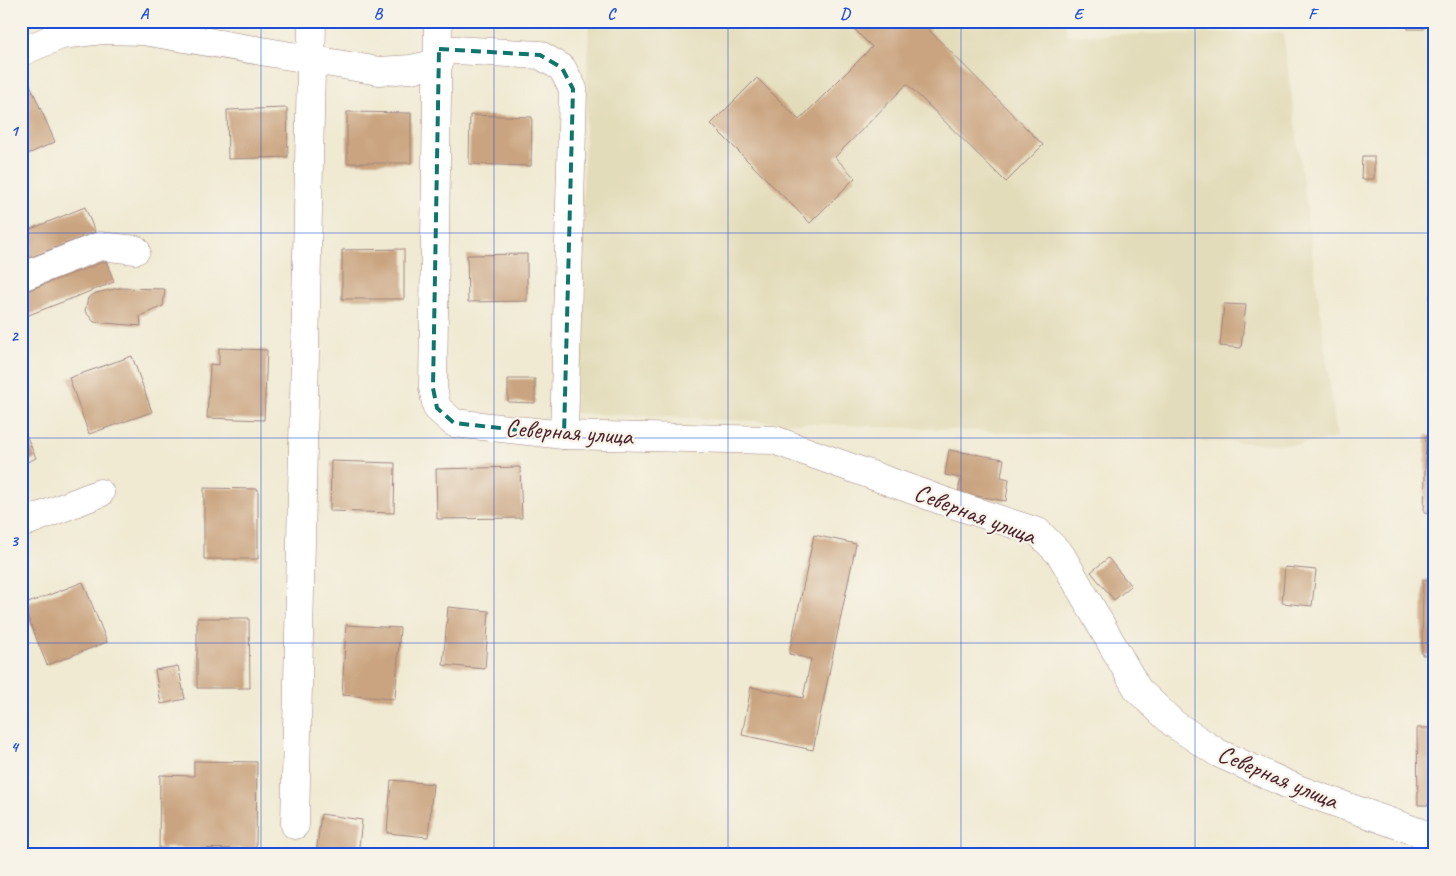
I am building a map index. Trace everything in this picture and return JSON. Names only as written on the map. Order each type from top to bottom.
[{"type":"street","points":[[296,825],[312,21]]},
{"type":"street","points":[[438,21],[439,56]]},
{"type":"street","points":[[21,52],[58,28],[143,31],[379,71],[411,69],[439,56],[540,55],[562,68],[573,89],[564,435]]},
{"type":"street","name":"Северная улица","points":[[439,56],[433,388],[437,408],[454,423],[564,435],[774,440],[949,503],[1038,532],[1061,555],[1138,690],[1174,724],[1218,753],[1300,790],[1435,838]]},
{"type":"street","points":[[21,277],[100,246],[136,250]]},
{"type":"street","points":[[21,524],[100,493]]},
{"type":"highlighted area","points":[[439,49],[540,55],[562,68],[573,89],[564,435],[454,423],[437,408],[433,388]]},
{"type":"shaded area","points":[[589,21],[1065,21],[1067,35],[1283,32],[1337,438],[1295,445],[575,413]]},
{"type":"building","points":[[846,21],[920,21],[1043,145],[1006,182],[907,84],[835,157],[855,178],[810,223],[711,124],[757,78],[799,120],[872,47]]},
{"type":"building","points":[[1408,21],[1424,21],[1424,29],[1408,29]]},
{"type":"building","points":[[28,80],[55,142],[21,157],[21,82]]},
{"type":"building","points":[[287,108],[288,157],[228,159],[227,110]]},
{"type":"building","points":[[347,112],[411,113],[411,163],[347,163]]},
{"type":"building","points":[[470,115],[532,117],[531,166],[469,164]]},
{"type":"building","points":[[1362,156],[1374,156],[1374,179],[1361,179]]},
{"type":"building","points":[[85,207],[95,232],[21,261],[21,233]]},
{"type":"building","points":[[404,249],[404,299],[342,299],[342,250]]},
{"type":"building","points":[[527,254],[527,301],[468,302],[467,255]]},
{"type":"building","points":[[106,261],[114,282],[21,318],[21,293]]},
{"type":"building","points":[[119,288],[165,289],[163,306],[140,316],[141,326],[94,322],[85,311],[88,298],[96,293]]},
{"type":"building","points":[[1430,294],[1435,295],[1435,373],[1429,373]]},
{"type":"building","points":[[1224,304],[1246,305],[1241,348],[1220,346]]},
{"type":"building","points":[[219,348],[267,350],[264,420],[207,418],[210,364],[219,365]]},
{"type":"building","points":[[132,356],[152,412],[89,434],[69,378]]},
{"type":"building","points":[[508,379],[535,379],[535,403],[508,402]]},
{"type":"building","points":[[21,423],[36,458],[21,465]]},
{"type":"building","points":[[1426,435],[1435,436],[1435,514],[1424,513]]},
{"type":"building","points":[[949,450],[1004,459],[1001,477],[1009,479],[1006,501],[958,493],[961,478],[945,475]]},
{"type":"building","points":[[331,461],[395,463],[394,513],[330,511]]},
{"type":"building","points":[[520,467],[522,518],[437,519],[436,469]]},
{"type":"building","points":[[204,488],[258,489],[258,559],[204,559]]},
{"type":"building","points":[[814,535],[856,544],[813,750],[742,735],[751,687],[803,698],[811,659],[789,654]]},
{"type":"building","points":[[1108,558],[1131,586],[1114,600],[1091,572]]},
{"type":"building","points":[[1285,567],[1316,570],[1312,606],[1282,603]]},
{"type":"building","points":[[1423,580],[1435,580],[1435,655],[1422,655]]},
{"type":"building","points":[[83,582],[107,642],[47,665],[23,605]]},
{"type":"building","points":[[448,607],[489,611],[485,669],[443,665]]},
{"type":"building","points":[[197,618],[249,618],[250,688],[197,688]]},
{"type":"building","points":[[346,625],[400,628],[395,699],[342,695]]},
{"type":"building","points":[[178,666],[185,699],[161,704],[155,670]]},
{"type":"building","points":[[1417,728],[1435,728],[1435,805],[1418,805]]},
{"type":"building","points":[[194,761],[257,762],[256,849],[159,848],[160,775],[194,776]]},
{"type":"building","points":[[391,780],[433,784],[428,837],[387,833]]},
{"type":"building","points":[[321,814],[362,820],[358,855],[316,855]]}]
